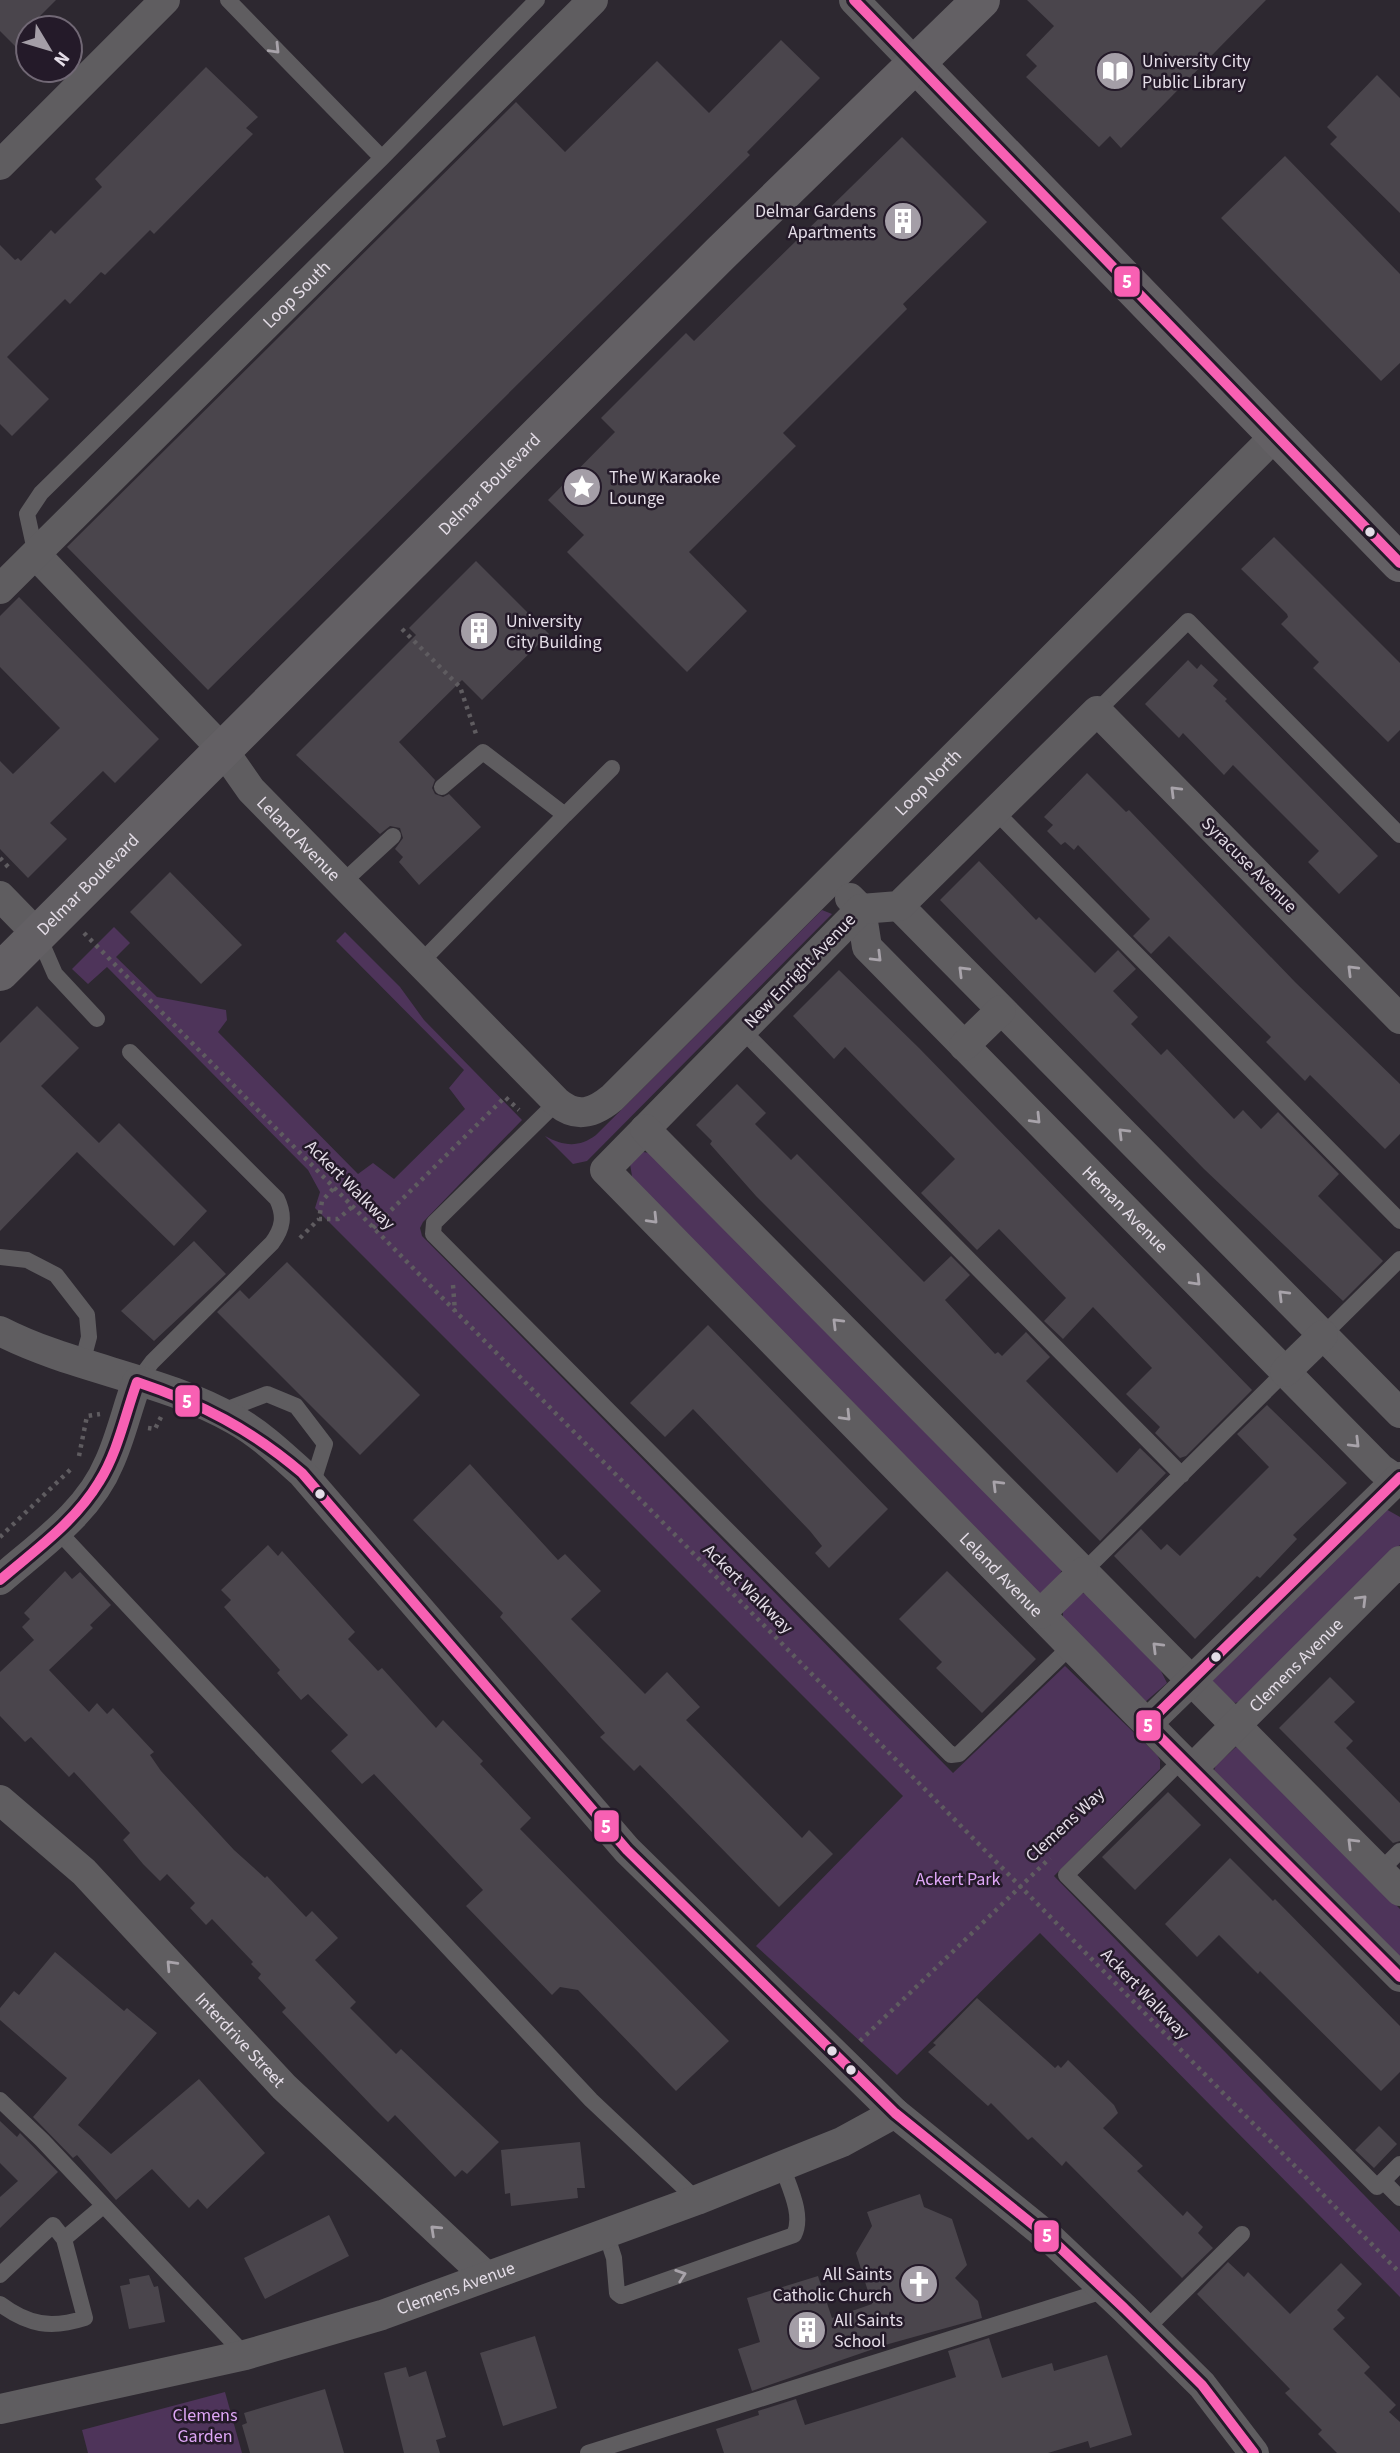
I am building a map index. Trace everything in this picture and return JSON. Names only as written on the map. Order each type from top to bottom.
[{"type":"main road","name":"Delmar Boulevard","points":[[0,972],[981,0]]},
{"type":"main road","points":[[915,63],[1400,563]]},
{"type":"street","points":[[0,165],[165,0]]},
{"type":"street","name":"Loop South","points":[[0,589],[593,0]]},
{"type":"street","points":[[854,0],[915,63]]},
{"type":"street","name":"Loop North","points":[[564,1107],[585,1114],[599,1109],[612,1098],[1275,436]]},
{"type":"street","name":"Leland Avenue","points":[[36,555],[223,750],[251,790],[564,1107]]},
{"type":"street","points":[[1097,711],[899,906],[1400,1413]]},
{"type":"street","name":"Syracuse Avenue","points":[[1097,711],[1400,1019]]},
{"type":"street","points":[[833,880],[861,909]]},
{"type":"street","points":[[0,895],[38,935]]},
{"type":"street","name":"New Enright Avenue","points":[[606,1170],[861,909],[899,906]]},
{"type":"street","name":"Heman Avenue","points":[[861,909],[867,947],[1285,1373],[1381,1469],[1399,1479]]},
{"type":"street","points":[[964,1046],[1001,1010]]},
{"type":"street","points":[[645,1129],[1235,1726],[1393,1871]]},
{"type":"street","name":"Leland Avenue","points":[[606,1170],[1147,1724],[1400,1977]]},
{"type":"street","points":[[0,1331],[218,1413],[266,1441],[312,1485],[628,1850],[895,2113],[988,2186],[1106,2290],[1202,2385],[1254,2453]]},
{"type":"street","points":[[1285,1373],[1323,1335]]},
{"type":"street","points":[[0,1580],[57,1530],[93,1493],[102,1479],[137,1382]]},
{"type":"street","points":[[1147,1724],[1399,1479]]},
{"type":"street","name":"Clemens Avenue","points":[[1187,1764],[1235,1726],[1400,1561]]},
{"type":"street","points":[[1040,1614],[1083,1572]]},
{"type":"street","name":"Interdrive Street","points":[[0,1800],[84,1872],[284,2087],[486,2276]]},
{"type":"street","name":"Clemens Avenue","points":[[3,2405],[245,2355],[382,2315],[697,2200],[842,2143],[895,2113]]},
{"type":"lane","points":[[228,0],[382,158]]},
{"type":"lane","points":[[36,555],[27,514],[41,493],[382,158],[537,0]]},
{"type":"lane","points":[[1097,711],[1188,621],[1400,835]]},
{"type":"lane","points":[[442,787],[482,752],[565,816]]},
{"type":"lane","points":[[420,963],[612,768]]},
{"type":"lane","points":[[995,811],[1400,1221]]},
{"type":"lane","points":[[342,883],[393,836]]},
{"type":"lane","points":[[38,935],[55,974],[97,1019]]},
{"type":"lane","points":[[742,1030],[1182,1475]]},
{"type":"lane","points":[[130,1052],[277,1199],[283,1221],[272,1243],[152,1362],[137,1382]]},
{"type":"lane","points":[[564,1107],[434,1223],[433,1234],[951,1755],[959,1754],[1071,1646]]},
{"type":"lane","points":[[0,1257],[27,1260],[57,1275],[87,1315],[89,1337],[82,1363]]},
{"type":"lane","points":[[1323,1335],[1400,1259]]},
{"type":"lane","points":[[1083,1572],[1285,1373]]},
{"type":"lane","points":[[218,1413],[267,1394],[296,1406],[325,1444],[312,1485]]},
{"type":"lane","points":[[57,1530],[591,2100],[697,2200]]},
{"type":"lane","points":[[1187,1764],[1066,1875],[1377,2187],[1400,2164]]},
{"type":"lane","points":[[0,2100],[245,2355]]},
{"type":"lane","points":[[606,2233],[614,2258],[617,2293],[621,2296],[794,2235],[799,2225],[782,2166]]},
{"type":"lane","points":[[1383,2181],[1400,2197]]},
{"type":"lane","points":[[64,2239],[103,2206]]},
{"type":"lane","points":[[0,2275],[53,2225],[64,2239],[85,2318],[62,2325],[20,2319],[0,2304]]},
{"type":"lane","points":[[1146,2329],[1242,2234]]},
{"type":"lane","points":[[587,2453],[1106,2290]]},
{"type":"path","points":[[402,629],[460,687],[482,752]]},
{"type":"path","name":"Ackert Walkway","points":[[75,925],[1400,2273]]},
{"type":"path","points":[[373,1228],[505,1097],[524,1116]]},
{"type":"path","points":[[333,1189],[322,1201],[319,1219],[338,1219],[352,1207]]},
{"type":"path","points":[[0,1537],[72,1468],[79,1456],[87,1416],[96,1413],[105,1416]]},
{"type":"path","name":"Clemens Way","points":[[859,2042],[1060,1849]]},
{"type":"green space","points":[[822,910],[832,914],[587,1161],[573,1164],[545,1136],[558,1142],[577,1144],[596,1135]]},
{"type":"green space","name":"Ackert Park","points":[[114,927],[130,943],[116,957],[157,997],[226,1010],[227,1020],[218,1032],[358,1174],[373,1163],[394,1179],[465,1109],[449,1088],[464,1070],[336,941],[345,932],[400,987],[424,1020],[522,1120],[423,1222],[420,1228],[422,1236],[953,1773],[1065,1666],[1157,1755],[1160,1769],[1054,1876],[1400,2232],[1400,2297],[1040,1933],[897,2075],[756,1946],[903,1796],[315,1208],[320,1192],[308,1170],[107,967],[88,984],[72,969]]},
{"type":"green space","points":[[643,1152],[650,1153],[1062,1570],[1053,1587],[1037,1595],[634,1188],[630,1164]]},
{"type":"green space","points":[[1384,1508],[1400,1517],[1400,1545],[1243,1701],[1235,1703],[1212,1684],[1215,1672]]},
{"type":"green space","points":[[1083,1593],[1092,1598],[1161,1671],[1167,1683],[1144,1703],[1063,1618],[1063,1609],[1077,1595]]},
{"type":"green space","points":[[1236,1747],[1243,1750],[1400,1909],[1400,1967],[1213,1773],[1216,1765]]},
{"type":"green space","name":"Clemens Garden","points":[[225,2392],[242,2453],[88,2453],[82,2430]]},
{"type":"building","points":[[0,0],[56,0],[42,14],[14,14],[14,45],[0,31]]},
{"type":"building","name":"University City Public Library","points":[[1027,0],[1266,0],[1121,148],[1110,136],[1099,147],[1026,77],[1037,66],[1026,55],[1054,26]]},
{"type":"building","points":[[781,40],[820,78],[747,152],[750,155],[208,690],[67,547],[516,102],[565,152],[657,61],[709,113]]},
{"type":"building","points":[[206,67],[258,117],[246,128],[253,134],[154,234],[150,230],[105,275],[101,272],[70,304],[65,299],[7,357],[49,399],[12,436],[0,424],[0,245],[15,260],[18,258],[21,261],[51,230],[55,234],[102,187],[95,179]]},
{"type":"building","points":[[1377,75],[1400,98],[1400,213],[1330,144],[1337,137],[1327,127]]},
{"type":"building","points":[[902,137],[987,222],[903,304],[907,309],[783,433],[796,446],[689,552],[747,611],[687,672],[567,552],[584,535],[548,500],[615,432],[601,418],[686,333],[694,341]]},
{"type":"building","points":[[1285,156],[1400,274],[1400,363],[1381,381],[1221,218]]},
{"type":"building","points":[[1274,537],[1400,663],[1400,730],[1388,742],[1313,668],[1319,662],[1281,624],[1288,617],[1287,614],[1241,569]]},
{"type":"building","points":[[476,561],[549,634],[482,700],[462,680],[399,742],[435,780],[432,788],[435,794],[443,797],[449,794],[481,827],[419,885],[399,862],[403,857],[395,849],[403,838],[400,828],[390,826],[380,834],[296,755],[416,635],[409,628]]},
{"type":"building","points":[[19,597],[159,739],[115,783],[103,771],[50,823],[67,839],[28,878],[0,849],[0,761],[13,774],[60,728],[0,667],[0,616]]},
{"type":"building","points":[[1188,660],[1197,669],[1201,664],[1218,680],[1213,686],[1227,699],[1225,701],[1378,856],[1339,894],[1308,862],[1319,851],[1233,765],[1224,775],[1183,733],[1179,738],[1145,704]]},
{"type":"building","points":[[1087,773],[1126,812],[1129,810],[1295,982],[1400,1084],[1400,1134],[1385,1149],[1310,1075],[1305,1081],[1266,1042],[1271,1037],[1169,936],[1151,954],[1133,936],[1150,919],[1078,845],[1074,850],[1065,842],[1061,845],[1047,831],[1053,825],[1044,817]]},
{"type":"building","points":[[979,861],[1036,920],[1039,917],[1095,973],[1118,950],[1136,969],[1113,991],[1138,1017],[1131,1024],[1161,1055],[1167,1049],[1234,1119],[1243,1110],[1261,1129],[1278,1112],[1339,1174],[1318,1196],[1383,1261],[1343,1301],[1204,1169],[940,900]]},
{"type":"building","points":[[170,872],[242,945],[201,984],[130,912]]},
{"type":"building","points":[[839,970],[919,1048],[1252,1390],[1186,1456],[1180,1458],[1155,1433],[1160,1427],[1126,1394],[1152,1368],[1093,1307],[1063,1339],[1044,1321],[1066,1298],[999,1229],[977,1250],[921,1193],[955,1159],[845,1047],[834,1059],[793,1016]]},
{"type":"building","points":[[37,1006],[79,1048],[41,1086],[99,1143],[119,1123],[207,1211],[174,1246],[77,1152],[0,1231],[0,1043]]},
{"type":"building","points":[[737,1084],[766,1113],[755,1124],[791,1160],[797,1154],[924,1282],[951,1256],[970,1275],[945,1300],[995,1354],[998,1352],[1002,1356],[1026,1332],[1050,1357],[1026,1381],[1117,1473],[1140,1448],[1166,1473],[1100,1541],[756,1196],[710,1144],[712,1141],[696,1125]]},
{"type":"building","points":[[194,1241],[226,1274],[154,1341],[121,1311]]},
{"type":"building","points":[[287,1262],[420,1395],[360,1455],[217,1312],[240,1290],[249,1299]]},
{"type":"building","points":[[708,1325],[888,1509],[829,1568],[815,1553],[822,1546],[810,1531],[693,1409],[665,1437],[630,1403]]},
{"type":"building","points":[[1267,1405],[1347,1483],[1293,1535],[1297,1539],[1260,1578],[1257,1576],[1195,1639],[1114,1556],[1141,1529],[1161,1550],[1167,1544],[1180,1556],[1269,1467],[1237,1434]]},
{"type":"building","points":[[470,1464],[558,1560],[565,1554],[601,1591],[571,1619],[645,1694],[667,1672],[700,1707],[686,1720],[802,1838],[809,1830],[833,1854],[779,1907],[640,1765],[634,1771],[600,1737],[605,1733],[500,1617],[503,1613],[413,1520]]},
{"type":"building","points":[[268,1545],[278,1556],[282,1551],[355,1632],[348,1639],[378,1671],[382,1668],[436,1728],[443,1720],[483,1761],[480,1764],[531,1818],[520,1829],[729,2041],[676,2091],[578,1990],[560,1987],[552,1995],[466,1906],[483,1890],[374,1774],[362,1784],[331,1751],[348,1735],[308,1694],[301,1700],[277,1673],[280,1670],[224,1607],[231,1600],[221,1590]]},
{"type":"building","points":[[65,1571],[72,1579],[80,1572],[111,1605],[90,1625],[93,1628],[49,1670],[89,1712],[97,1703],[107,1714],[113,1708],[154,1752],[150,1755],[161,1771],[234,1850],[265,1878],[267,1876],[306,1917],[312,1911],[338,1938],[315,1960],[356,2002],[350,2008],[396,2054],[401,2049],[499,2142],[467,2174],[462,2170],[455,2177],[395,2115],[388,2122],[282,2012],[286,2008],[258,1978],[261,1974],[251,1964],[253,1962],[212,1919],[206,1925],[190,1908],[195,1903],[167,1874],[160,1881],[143,1864],[123,1840],[130,1833],[74,1772],[69,1777],[31,1737],[25,1742],[0,1716],[0,1672],[34,1640],[22,1627],[30,1619],[24,1613]]},
{"type":"building","points":[[947,1571],[1036,1659],[982,1713],[936,1668],[942,1662],[899,1619]]},
{"type":"building","points":[[1330,1677],[1355,1702],[1334,1722],[1353,1741],[1346,1748],[1400,1803],[1400,1841],[1393,1843],[1279,1728]]},
{"type":"building","points":[[1168,1792],[1201,1825],[1135,1890],[1102,1857]]},
{"type":"building","points":[[1230,1858],[1273,1901],[1275,1899],[1400,2026],[1400,2072],[1381,2091],[1260,1971],[1258,1974],[1219,1935],[1197,1957],[1165,1924]]},
{"type":"building","points":[[55,1952],[124,2011],[127,2008],[157,2033],[78,2125],[111,2154],[199,2079],[265,2153],[207,2209],[198,2199],[189,2208],[152,2169],[116,2200],[77,2155],[73,2158],[33,2117],[67,2078],[0,2020],[0,2008],[14,1991],[19,1995]]},
{"type":"building","points":[[977,1998],[1055,2068],[1058,2065],[1061,2068],[1068,2060],[1114,2105],[1118,2113],[1103,2128],[1143,2166],[1137,2171],[1183,2216],[1187,2211],[1203,2227],[1198,2233],[1213,2248],[1182,2278],[1066,2161],[1062,2166],[1032,2137],[1028,2140],[991,2103],[988,2106],[928,2052],[936,2045],[933,2043]]},
{"type":"building","points":[[0,2121],[17,2137],[20,2133],[58,2172],[0,2228],[0,2197],[18,2181],[0,2163]]},
{"type":"building","points":[[1379,2126],[1397,2144],[1374,2168],[1355,2150]]},
{"type":"building","points":[[580,2142],[585,2188],[577,2188],[578,2198],[511,2206],[510,2193],[505,2194],[501,2150]]},
{"type":"building","points":[[920,2194],[924,2207],[952,2219],[967,2265],[955,2278],[978,2301],[982,2318],[885,2345],[752,2391],[738,2349],[760,2342],[747,2298],[818,2276],[832,2318],[872,2304],[856,2253],[872,2226],[867,2212]]},
{"type":"building","points":[[329,2215],[349,2256],[265,2299],[244,2258]]},
{"type":"building","points":[[1228,2262],[1244,2277],[1248,2272],[1290,2314],[1341,2263],[1362,2284],[1337,2310],[1345,2318],[1333,2329],[1370,2367],[1364,2373],[1396,2405],[1389,2412],[1400,2422],[1400,2453],[1337,2453],[1318,2434],[1322,2430],[1285,2393],[1290,2389],[1197,2294]]},
{"type":"building","points":[[149,2275],[154,2287],[158,2286],[165,2322],[129,2329],[120,2286],[130,2284],[129,2279]]},
{"type":"building","points":[[535,2336],[557,2408],[503,2426],[480,2353]]},
{"type":"building","points":[[989,2338],[1002,2378],[1052,2363],[1054,2371],[1107,2355],[1132,2435],[1090,2448],[1088,2441],[1048,2453],[724,2453],[716,2429],[759,2415],[758,2411],[796,2399],[805,2425],[956,2377],[948,2351]]},
{"type":"building","points":[[406,2367],[409,2377],[426,2371],[446,2437],[436,2440],[440,2453],[404,2453],[384,2373]]},
{"type":"building","points":[[325,2389],[344,2453],[250,2453],[242,2425],[247,2423],[244,2413]]},
{"type":"transit line","name":"5","points":[[854,0],[1400,563]]},
{"type":"transit line","name":"5","points":[[0,1580],[54,1535],[78,1510],[99,1482],[121,1433],[137,1382],[204,1409],[264,1444],[302,1473],[627,1850],[895,2113],[1052,2240],[1124,2308],[1202,2385],[1254,2453]]},
{"type":"transit line","name":"5","points":[[1400,1477],[1147,1724],[1400,1977]]},
{"type":"place","name":"University City Public Library","points":[[1115,71]]},
{"type":"place","name":"Delmar Gardens Apartments","points":[[903,221]]},
{"type":"place","name":"The W Karaoke Lounge","points":[[582,487]]},
{"type":"place","name":"University City Building","points":[[479,631]]},
{"type":"place","name":"All Saints Catholic Church","points":[[919,2284]]},
{"type":"place","name":"All Saints School","points":[[807,2330]]}]
